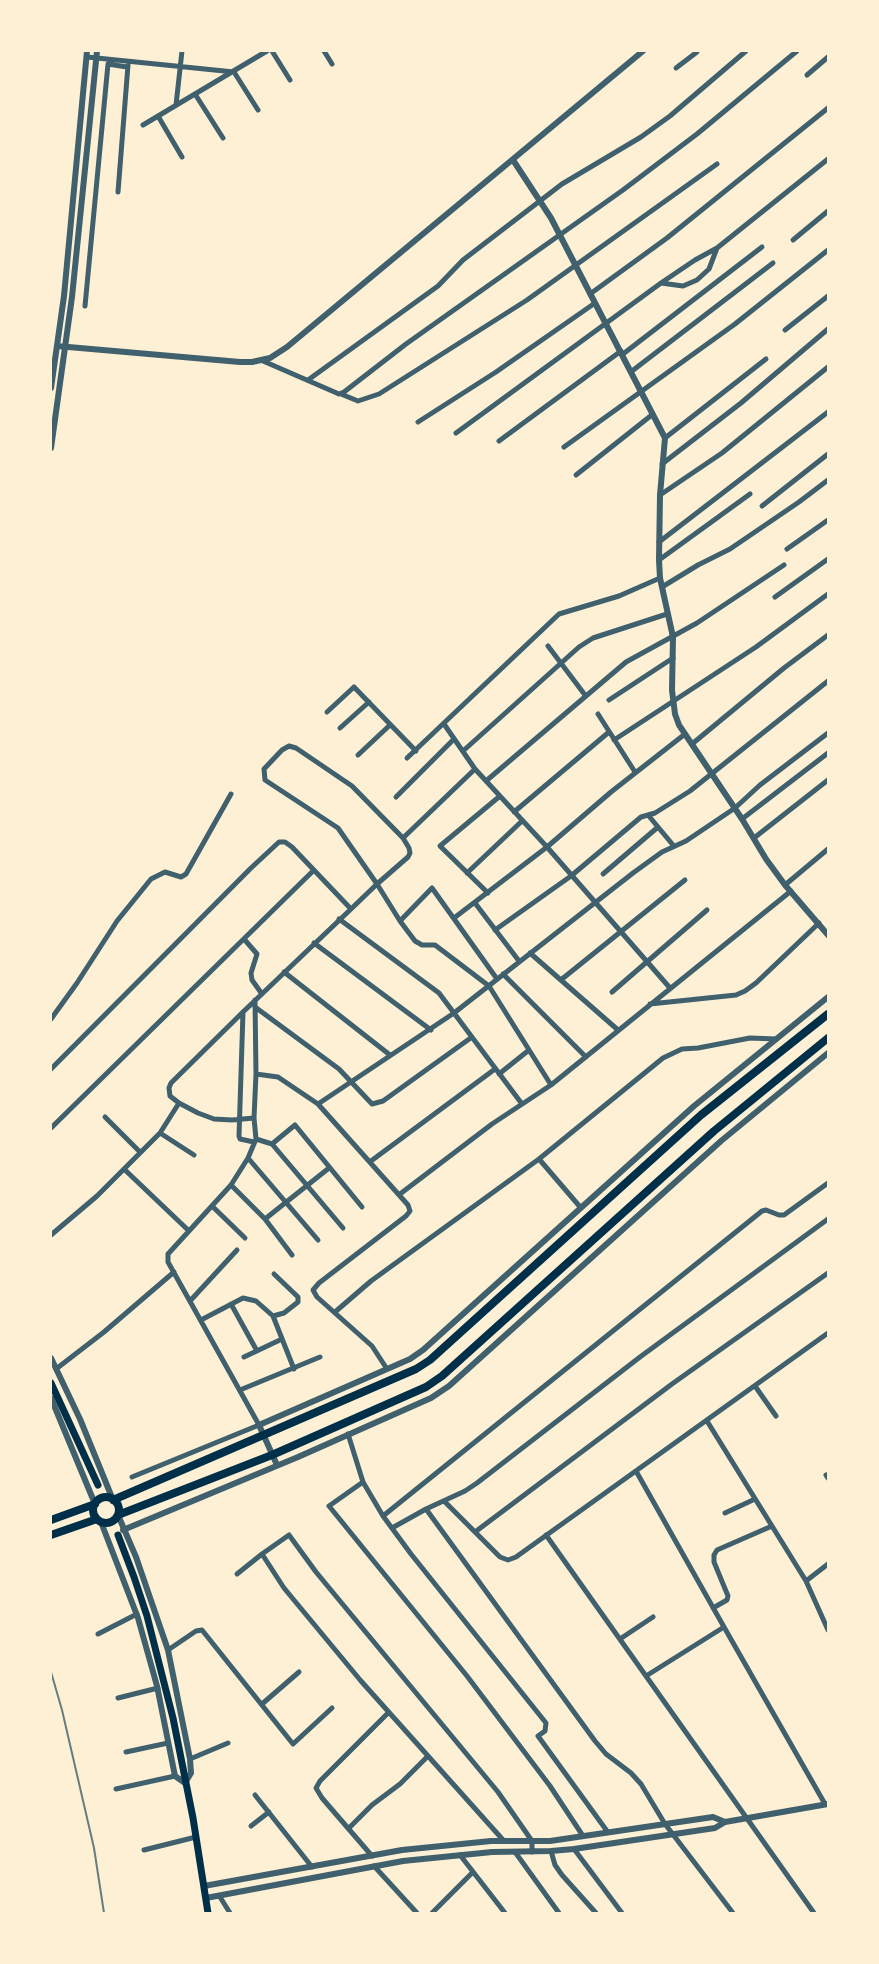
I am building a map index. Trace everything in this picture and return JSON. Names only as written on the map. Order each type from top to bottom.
[{"type":"main road","points":[[51,1520],[95,1504],[101,1498],[113,1500],[264,1437],[416,1369],[430,1360],[701,1115],[828,1014]]},
{"type":"main road","points":[[51,1535],[99,1521],[109,1522],[118,1515],[272,1455],[426,1387],[442,1376],[714,1131],[828,1038]]},
{"type":"main road","points":[[51,1383],[98,1485]]},
{"type":"main road","points":[[113,1500],[118,1507],[118,1515]]},
{"type":"main road","points":[[95,1504],[93,1512],[99,1521]]},
{"type":"main road","points":[[121,1532],[156,1648],[173,1718],[208,1913]]},
{"type":"street","points":[[51,448],[72,297],[97,51]]},
{"type":"street","points":[[176,105],[182,51]]},
{"type":"street","points":[[143,125],[267,51]]},
{"type":"street","points":[[272,51],[290,80]]},
{"type":"street","points":[[324,51],[332,64]]},
{"type":"street","points":[[263,361],[287,347],[643,51]]},
{"type":"street","points":[[676,68],[697,52],[695,51]]},
{"type":"street","points":[[308,380],[438,286],[463,260],[540,201],[587,168],[641,137],[670,116],[746,51]]},
{"type":"street","points":[[341,394],[484,287],[560,235],[697,134],[797,51]]},
{"type":"street","points":[[51,388],[72,219],[87,54],[96,59],[125,64]]},
{"type":"street","points":[[807,75],[828,57]]},
{"type":"street","points":[[85,306],[108,64],[234,72]]},
{"type":"street","points":[[118,192],[125,64]]},
{"type":"street","points":[[234,72],[258,110]]},
{"type":"street","points":[[195,94],[223,138]]},
{"type":"street","points":[[590,294],[667,238],[828,108]]},
{"type":"street","points":[[158,116],[182,157]]},
{"type":"street","points":[[456,433],[661,283],[717,248],[828,159]]},
{"type":"street","points":[[513,160],[560,235],[665,438],[660,495],[659,560],[660,578],[673,637],[672,702],[675,714],[685,734],[785,885],[828,935]]},
{"type":"street","points":[[57,346],[240,362],[263,361],[358,401],[379,394],[460,344],[576,266],[717,164]]},
{"type":"street","points":[[793,240],[828,211]]},
{"type":"street","points":[[499,441],[762,247]]},
{"type":"street","points":[[661,283],[683,286],[697,280],[709,270],[717,248]]},
{"type":"street","points":[[564,447],[735,324],[828,250]]},
{"type":"street","points":[[632,372],[773,263]]},
{"type":"street","points":[[785,330],[828,296]]},
{"type":"street","points":[[418,422],[496,372],[595,303]]},
{"type":"street","points":[[662,464],[741,403],[828,329]]},
{"type":"street","points":[[665,438],[766,359]]},
{"type":"street","points":[[660,495],[722,453],[828,368]]},
{"type":"street","points":[[659,542],[828,412]]},
{"type":"street","points":[[576,475],[653,414]]},
{"type":"street","points":[[762,506],[828,454]]},
{"type":"street","points":[[662,587],[730,549],[828,480]]},
{"type":"street","points":[[659,560],[750,494]]},
{"type":"street","points":[[787,549],[828,520]]},
{"type":"street","points":[[775,597],[828,559]]},
{"type":"street","points":[[486,781],[626,662],[706,617],[784,565]]},
{"type":"street","points":[[407,758],[559,614],[619,596],[660,578]]},
{"type":"street","points":[[614,740],[756,647],[828,594]]},
{"type":"street","points":[[463,751],[560,663],[593,638],[667,614]]},
{"type":"street","points":[[692,744],[828,635]]},
{"type":"street","points":[[548,646],[585,696]]},
{"type":"street","points":[[609,700],[673,658]]},
{"type":"street","points":[[495,930],[571,876],[641,817],[672,803],[828,681]]},
{"type":"street","points":[[327,712],[354,687],[416,751]]},
{"type":"street","points":[[340,728],[369,702]]},
{"type":"street","points":[[598,714],[635,772]]},
{"type":"street","points":[[357,755],[390,724]]},
{"type":"street","points":[[444,724],[475,769],[670,988]]},
{"type":"street","points":[[514,812],[609,732]]},
{"type":"street","points":[[454,918],[547,848],[635,772],[685,734]]},
{"type":"street","points":[[318,1104],[431,1030],[633,873],[673,845],[686,841],[735,808],[760,785],[828,734]]},
{"type":"street","points":[[396,797],[454,738]]},
{"type":"street","points":[[254,1118],[214,1119],[179,1103],[169,1092],[171,1083],[339,919],[376,884],[408,857],[410,848],[352,786],[296,748],[289,746],[264,769],[265,780],[338,828],[376,884],[400,921],[416,941],[422,945],[435,945],[489,986],[551,1085]]},
{"type":"street","points":[[742,819],[828,753]]},
{"type":"street","points":[[403,838],[475,769]]},
{"type":"street","points":[[754,838],[828,780]]},
{"type":"street","points":[[51,1018],[77,983],[117,921],[151,879],[165,872],[181,877],[186,874],[231,794]]},
{"type":"street","points":[[488,893],[440,846],[500,796]]},
{"type":"street","points":[[648,815],[673,845]]},
{"type":"street","points":[[467,873],[522,821]]},
{"type":"street","points":[[603,874],[658,827]]},
{"type":"street","points":[[51,1069],[279,842],[285,842],[292,847],[351,909]]},
{"type":"street","points":[[785,885],[828,849]]},
{"type":"street","points":[[51,1128],[314,870]]},
{"type":"street","points":[[562,979],[685,880]]},
{"type":"street","points":[[400,921],[432,888],[497,979]]},
{"type":"street","points":[[400,1194],[551,1085],[791,891]]},
{"type":"street","points":[[475,903],[519,961]]},
{"type":"street","points":[[612,992],[707,910]]},
{"type":"street","points":[[339,919],[439,993],[522,1104]]},
{"type":"street","points":[[649,1004],[722,996],[745,991],[819,923]]},
{"type":"street","points":[[244,939],[257,954],[251,973],[252,980],[262,994]]},
{"type":"street","points":[[314,943],[431,1030]]},
{"type":"street","points":[[530,953],[618,1030]]},
{"type":"street","points":[[284,972],[390,1055]]},
{"type":"street","points":[[503,974],[586,1057]]},
{"type":"street","points":[[132,1477],[410,1359],[432,1343],[694,1106],[828,997]]},
{"type":"street","points":[[255,1000],[255,1141],[248,1158],[231,1185],[168,1254],[168,1262],[259,1425],[277,1466]]},
{"type":"street","points":[[255,1008],[339,1069],[367,1101],[377,1104],[472,1037]]},
{"type":"street","points":[[243,1012],[239,1138],[272,1144],[343,1228]]},
{"type":"street","points":[[335,1312],[371,1281],[539,1159],[672,1053],[682,1049],[750,1038],[777,1039]]},
{"type":"street","points":[[499,1074],[529,1050]]},
{"type":"street","points":[[121,1532],[431,1398],[455,1382],[721,1141],[828,1053]]},
{"type":"street","points":[[371,1161],[495,1069]]},
{"type":"street","points":[[256,1074],[278,1077],[318,1104],[408,1205],[410,1210],[406,1216],[314,1287],[314,1294],[372,1346],[387,1369]]},
{"type":"street","points":[[52,1232],[97,1196],[160,1133],[179,1103]]},
{"type":"street","points":[[105,1117],[140,1152]]},
{"type":"street","points":[[272,1144],[295,1125],[362,1206]]},
{"type":"street","points":[[160,1133],[194,1155]]},
{"type":"street","points":[[248,1158],[318,1240]]},
{"type":"street","points":[[539,1159],[581,1208]]},
{"type":"street","points":[[124,1168],[188,1230]]},
{"type":"street","points":[[265,1219],[329,1168]]},
{"type":"street","points":[[383,1516],[762,1211],[784,1215],[828,1184]]},
{"type":"street","points":[[231,1185],[265,1219],[292,1255]]},
{"type":"street","points":[[212,1206],[245,1238]]},
{"type":"street","points":[[392,1528],[477,1483],[631,1364],[828,1219]]},
{"type":"street","points":[[190,1301],[237,1250]]},
{"type":"street","points":[[56,1369],[104,1332],[174,1272]]},
{"type":"street","points":[[474,1532],[663,1390],[828,1273]]},
{"type":"street","points":[[273,1316],[284,1313],[298,1302],[298,1297],[274,1274]]},
{"type":"street","points":[[201,1320],[243,1298],[256,1301],[273,1316],[294,1369]]},
{"type":"street","points":[[231,1304],[257,1351]]},
{"type":"street","points":[[444,1501],[500,1557],[508,1560],[516,1557],[828,1333]]},
{"type":"street","points":[[244,1357],[282,1339]]},
{"type":"street","points":[[240,1390],[320,1357]]},
{"type":"street","points":[[51,1358],[80,1419],[113,1500]]},
{"type":"street","points":[[755,1386],[776,1416]]},
{"type":"street","points":[[51,1398],[95,1504]]},
{"type":"street","points":[[707,1421],[806,1581],[828,1630]]},
{"type":"street","points":[[348,1434],[363,1482],[383,1516],[546,1723],[545,1731],[538,1736],[607,1831]]},
{"type":"street","points":[[206,1898],[386,1864],[492,1852],[574,1849],[715,1828],[725,1822],[826,1804],[636,1471]]},
{"type":"street","points":[[363,1482],[329,1506],[466,1676],[550,1786],[583,1836]]},
{"type":"street","points":[[724,1513],[755,1499]]},
{"type":"street","points":[[426,1509],[595,1741],[606,1754],[631,1773],[641,1784],[665,1824],[733,1913]]},
{"type":"street","points":[[99,1521],[137,1614],[158,1688],[175,1776],[185,1783],[191,1773],[168,1650],[135,1557],[121,1532],[118,1515]]},
{"type":"street","points":[[713,1608],[727,1600],[728,1596],[714,1562],[717,1550],[772,1526]]},
{"type":"street","points":[[546,1534],[814,1913]]},
{"type":"street","points":[[237,1574],[289,1535],[315,1572],[498,1792],[532,1841],[532,1852]]},
{"type":"street","points":[[262,1554],[284,1588],[388,1712],[504,1841]]},
{"type":"street","points":[[806,1581],[828,1564]]},
{"type":"street","points":[[98,1634],[137,1614]]},
{"type":"street","points":[[620,1639],[653,1617]]},
{"type":"street","points":[[646,1676],[724,1627]]},
{"type":"street","points":[[168,1650],[196,1631],[202,1630],[293,1744],[332,1708]]},
{"type":"street","points":[[262,1704],[299,1672]]},
{"type":"street","points":[[118,1698],[158,1688]]},
{"type":"street","points":[[372,1856],[317,1792],[317,1785],[388,1712]]},
{"type":"street","points":[[126,1752],[168,1743]]},
{"type":"street","points":[[189,1760],[228,1743]]},
{"type":"street","points":[[349,1828],[372,1805],[400,1784],[428,1756]]},
{"type":"street","points":[[116,1789],[175,1776]]},
{"type":"street","points":[[255,1795],[312,1867]]},
{"type":"street","points":[[251,1826],[268,1812]]},
{"type":"street","points":[[204,1886],[402,1850],[583,1836],[713,1817],[725,1822]]},
{"type":"street","points":[[144,1850],[196,1837]]},
{"type":"street","points":[[574,1849],[622,1913]]},
{"type":"street","points":[[551,1851],[555,1865],[562,1875],[596,1913]]},
{"type":"street","points":[[515,1852],[559,1913]]},
{"type":"street","points":[[384,1854],[386,1864]]},
{"type":"street","points":[[460,1855],[504,1913]]},
{"type":"street","points":[[375,1866],[417,1913]]},
{"type":"street","points":[[432,1913],[473,1872]]},
{"type":"street","points":[[220,1897],[230,1913]]},
{"type":"railway","points":[[51,1672],[94,1848],[104,1913]]}]
